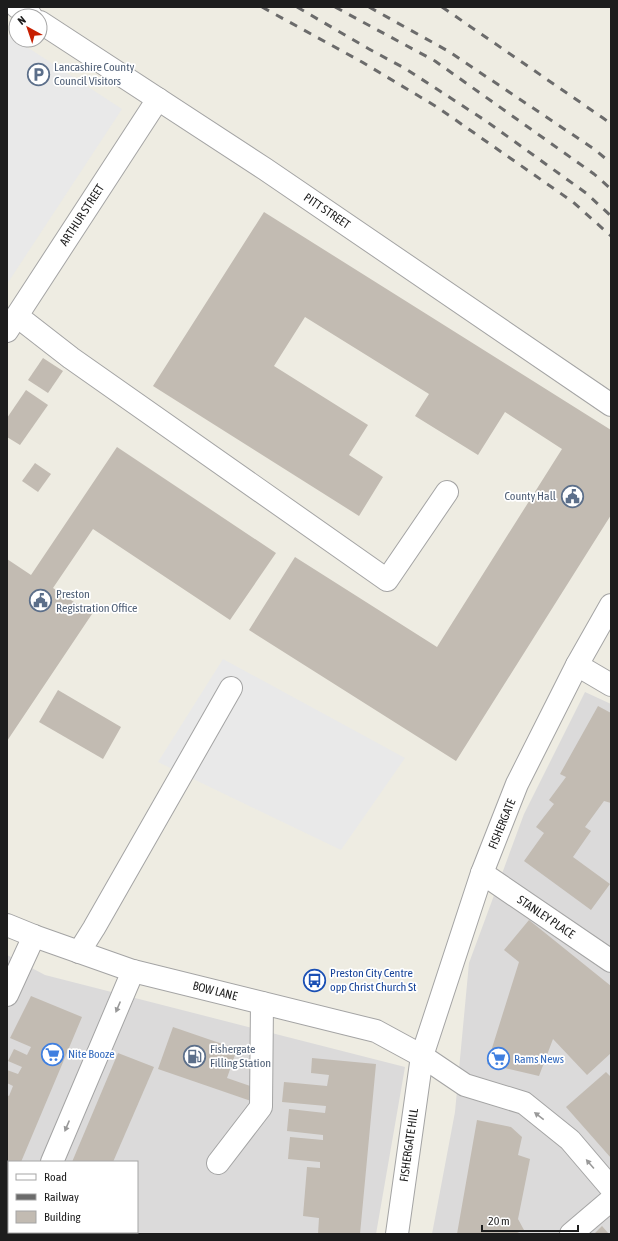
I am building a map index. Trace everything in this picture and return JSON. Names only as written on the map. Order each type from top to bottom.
[{"type":"street","name":"PITT STREET","points":[[48,27],[265,169],[611,405]]},
{"type":"street","name":"ARTHUR STREET","points":[[12,323],[158,99]]},
{"type":"street","points":[[12,323],[70,358],[387,580],[447,492]]},
{"type":"street","name":"FISHERGATE","points":[[422,1056],[482,873],[517,784],[578,665],[611,605]]},
{"type":"street","points":[[578,665],[611,685]]},
{"type":"street","points":[[79,952],[231,688]]},
{"type":"street","name":"STANLEY PLACE","points":[[482,873],[611,961]]},
{"type":"street","name":"BOW LANE","points":[[7,925],[133,971],[376,1031],[422,1056],[465,1085],[524,1104],[570,1140],[611,1188]]},
{"type":"street","points":[[7,995],[34,936]]},
{"type":"street","points":[[52,1161],[133,971]]},
{"type":"street","points":[[218,1164],[261,1107],[262,1003]]},
{"type":"street","name":"FISHERGATE HILL","points":[[397,1234],[422,1056]]},
{"type":"street","points":[[571,1234],[611,1200]]},
{"type":"shaded area","points":[[7,34],[8,48],[28,48],[122,109],[7,284]]},
{"type":"shaded area","points":[[223,659],[405,758],[341,850],[158,762]]},
{"type":"shaded area","points":[[585,692],[611,704],[611,1234],[432,1234],[455,1112],[469,963],[524,814]]},
{"type":"shaded area","points":[[7,955],[45,975],[405,1067],[376,1234],[7,1234]]},
{"type":"building","name":"County Hall","points":[[264,212],[611,430],[611,515],[456,761],[249,630],[295,557],[437,647],[562,449],[505,412],[478,455],[415,416],[429,394],[305,317],[274,366],[368,425],[349,455],[383,477],[359,516],[153,386]]},
{"type":"building","points":[[43,358],[63,371],[48,393],[28,380]]},
{"type":"building","points":[[26,390],[48,405],[20,445],[7,437],[7,418]]},
{"type":"building","name":"Preston Registration Office","points":[[117,447],[276,553],[230,620],[93,529],[53,588],[92,614],[7,741],[7,559],[31,575]]},
{"type":"building","points":[[35,463],[51,474],[38,492],[22,481]]},
{"type":"building","points":[[58,690],[121,727],[103,759],[39,722]]},
{"type":"building","points":[[598,706],[611,713],[611,803],[604,801],[585,827],[591,831],[573,857],[610,884],[591,910],[524,861],[544,833],[536,827],[554,804],[549,800],[566,777],[560,774]]},
{"type":"building","points":[[529,920],[611,986],[611,1053],[587,1075],[553,1039],[539,1076],[487,1064],[519,962],[504,950]]},
{"type":"building","points":[[31,996],[82,1017],[21,1161],[8,1161],[7,1194],[7,1095],[9,1096],[13,1086],[7,1083],[7,1070],[18,1074],[22,1067],[8,1061],[14,1049],[27,1055],[31,1047],[10,1038]]},
{"type":"building","points":[[173,1027],[237,1049],[227,1078],[256,1088],[251,1101],[158,1069]]},
{"type":"building","points":[[118,1053],[154,1067],[113,1161],[72,1161]]},
{"type":"building","points":[[312,1058],[376,1064],[360,1234],[318,1234],[319,1218],[303,1216],[307,1167],[320,1168],[320,1162],[288,1159],[290,1137],[323,1140],[323,1135],[287,1131],[289,1109],[325,1113],[326,1106],[282,1102],[284,1082],[327,1086],[329,1075],[311,1073]]},
{"type":"building","points":[[606,1072],[611,1077],[611,1158],[566,1107]]},
{"type":"building","points":[[477,1120],[511,1127],[522,1137],[518,1155],[530,1159],[518,1219],[524,1230],[515,1234],[457,1234]]},
{"type":"building","points":[[602,1226],[609,1234],[594,1234]]},
{"type":"building","points":[[42,1233],[84,1233],[83,1234]]},
{"type":"railway","points":[[262,7],[362,62],[437,107],[573,202],[611,236]]},
{"type":"railway","points":[[297,7],[406,69],[486,121],[586,193],[611,216]]},
{"type":"railway","points":[[335,7],[435,61],[594,174],[611,189]]},
{"type":"railway","points":[[369,7],[448,51],[594,149],[611,163]]},
{"type":"railway","points":[[442,7],[611,124]]},
{"type":"place","name":"Lancashire County Council Visitors","points":[[38,74]]},
{"type":"place","name":"County Hall","points":[[572,496]]},
{"type":"place","name":"Preston Registration Office","points":[[40,601]]},
{"type":"place","name":"Preston City Centre opp Christ Church St","points":[[315,980]]},
{"type":"place","name":"Nite Booze","points":[[52,1054]]},
{"type":"place","name":"Fishergate Filling Station","points":[[195,1056]]},
{"type":"place","name":"Rams News","points":[[498,1059]]}]
